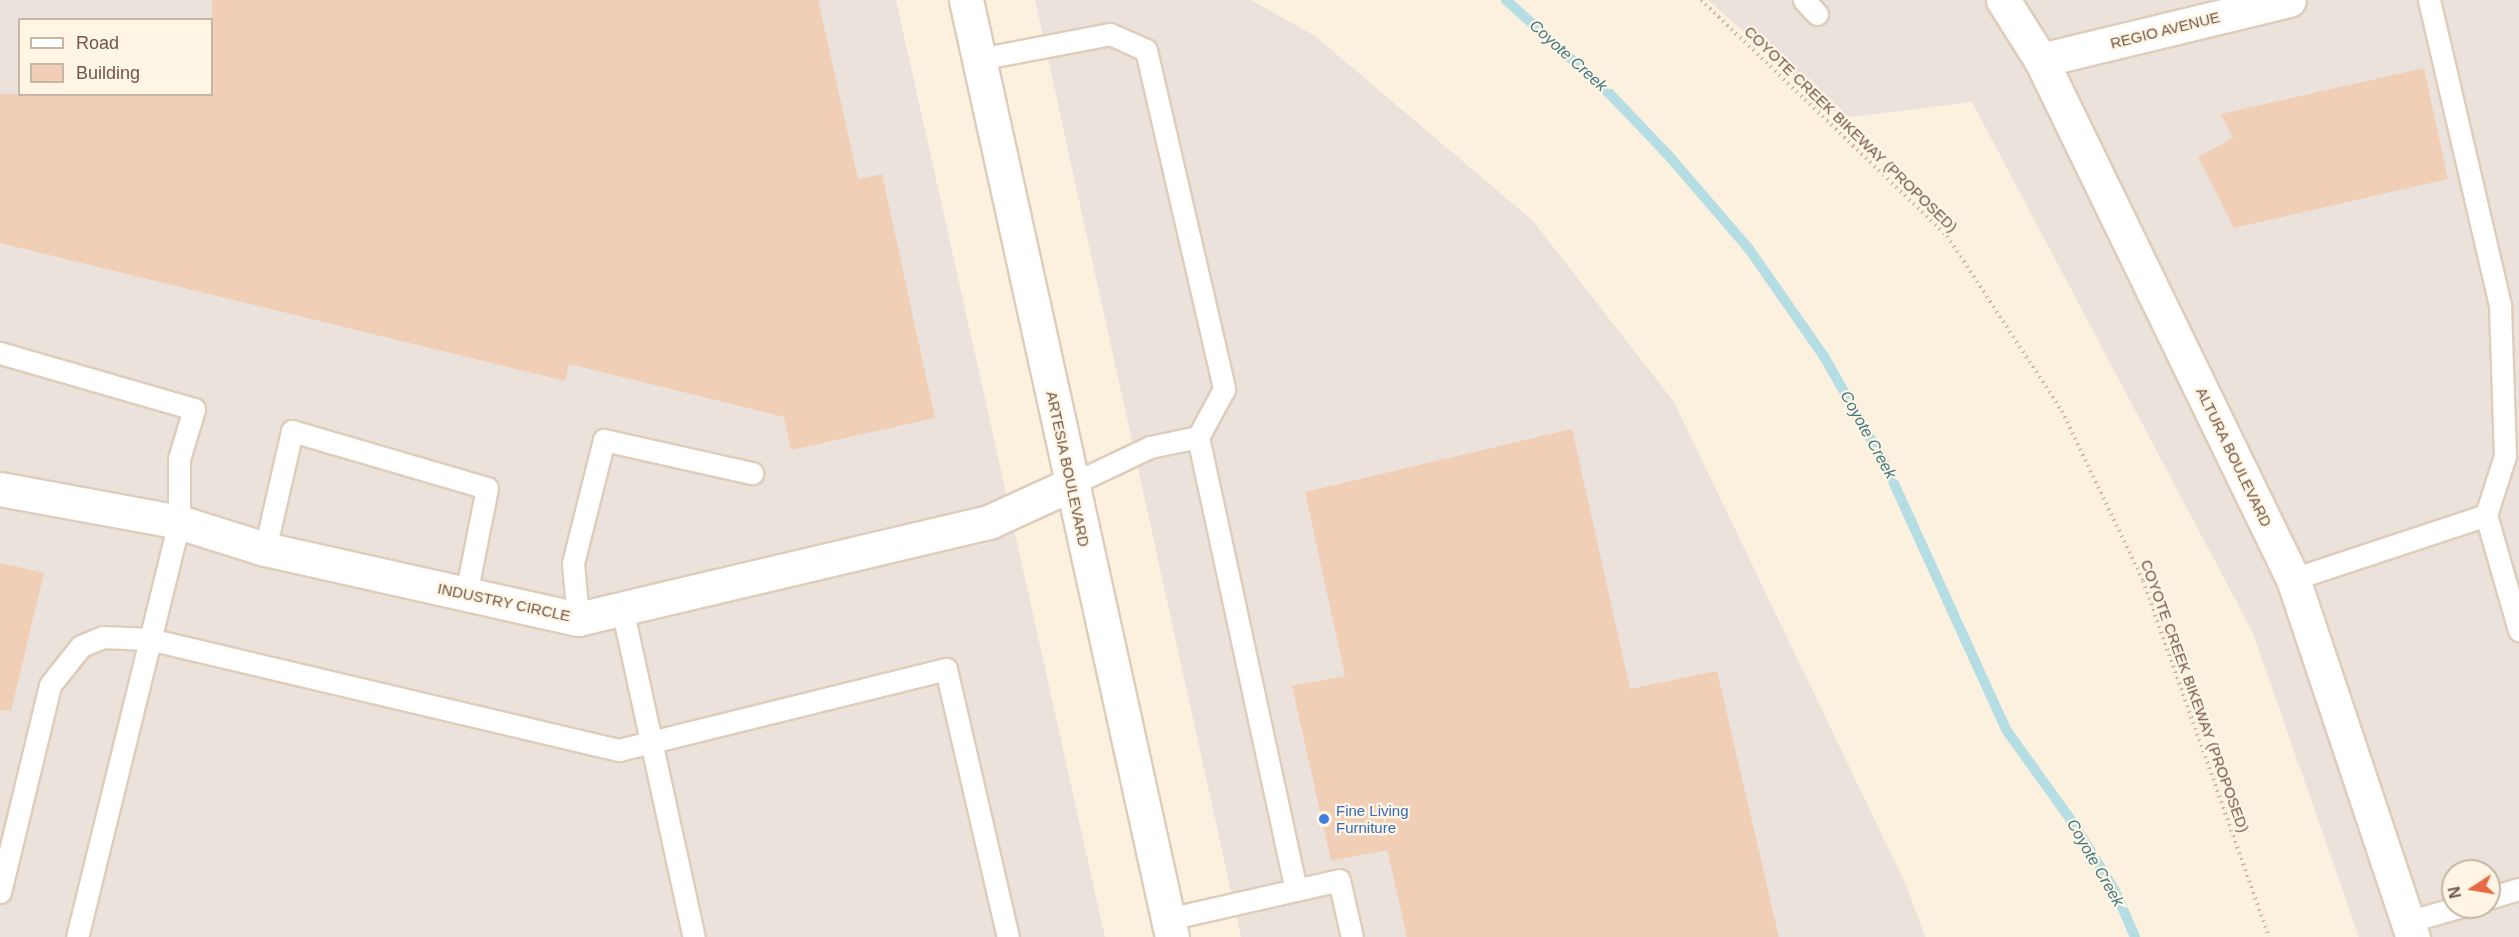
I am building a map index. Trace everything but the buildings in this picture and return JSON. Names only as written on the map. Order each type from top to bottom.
[{"type":"street","name":"ARTESIA BOULEVARD","points":[[966,0],[1170,928]]},
{"type":"street","name":"ALTURA BOULEVARD","points":[[2003,0],[2041,60],[2293,579],[2410,930]]},
{"type":"street","name":"REGIO AVENUE","points":[[2041,60],[2289,0]]},
{"type":"street","name":"INDUSTRY CIRCLE","points":[[0,489],[179,522],[264,549],[578,619],[991,521],[1072,484]]},
{"type":"lane","points":[[2429,0],[2500,306],[2505,456],[2486,515],[2519,630]]},
{"type":"lane","points":[[979,59],[1110,34],[1146,50],[1224,389],[1198,437],[1296,889]]},
{"type":"lane","points":[[0,353],[194,409],[179,459],[179,522],[77,937]]},
{"type":"lane","points":[[264,549],[292,430],[487,488],[466,594]]},
{"type":"lane","points":[[1072,484],[1150,447],[1198,437]]},
{"type":"lane","points":[[578,619],[573,563],[604,441],[752,473]]},
{"type":"lane","points":[[2293,579],[2486,515]]},
{"type":"lane","points":[[622,608],[694,937]]},
{"type":"lane","points":[[0,892],[54,677],[81,646],[103,637],[149,639],[619,750],[946,669],[1008,937]]},
{"type":"lane","points":[[1170,928],[1296,889],[1339,880],[1352,937]]},
{"type":"lane","points":[[2501,894],[2519,889]]},
{"type":"lane","points":[[2410,930],[2441,915]]},
{"type":"path","name":"COYOTE CREEK BIKEWAY (PROPOSED)","points":[[1701,0],[1947,236],[2062,411],[2143,581],[2270,937]]},
{"type":"shaded area","points":[[0,0],[896,0],[1105,937],[0,937]]},
{"type":"shaded area","points":[[1035,0],[1251,0],[1315,36],[1533,221],[1674,402],[1907,887],[1925,937],[1241,937]]},
{"type":"shaded area","points":[[1708,0],[2519,0],[2519,937],[2359,937],[2253,633],[1972,102],[1842,118]]},
{"type":"waterway","name":"Coyote Creek","points":[[1506,0],[1609,93],[1669,156],[1749,249],[1825,358],[1886,466],[2007,731],[2076,827],[2115,891],[2135,937]]},
{"type":"place","name":"Fine Living Furniture","points":[[1324,819]]}]
